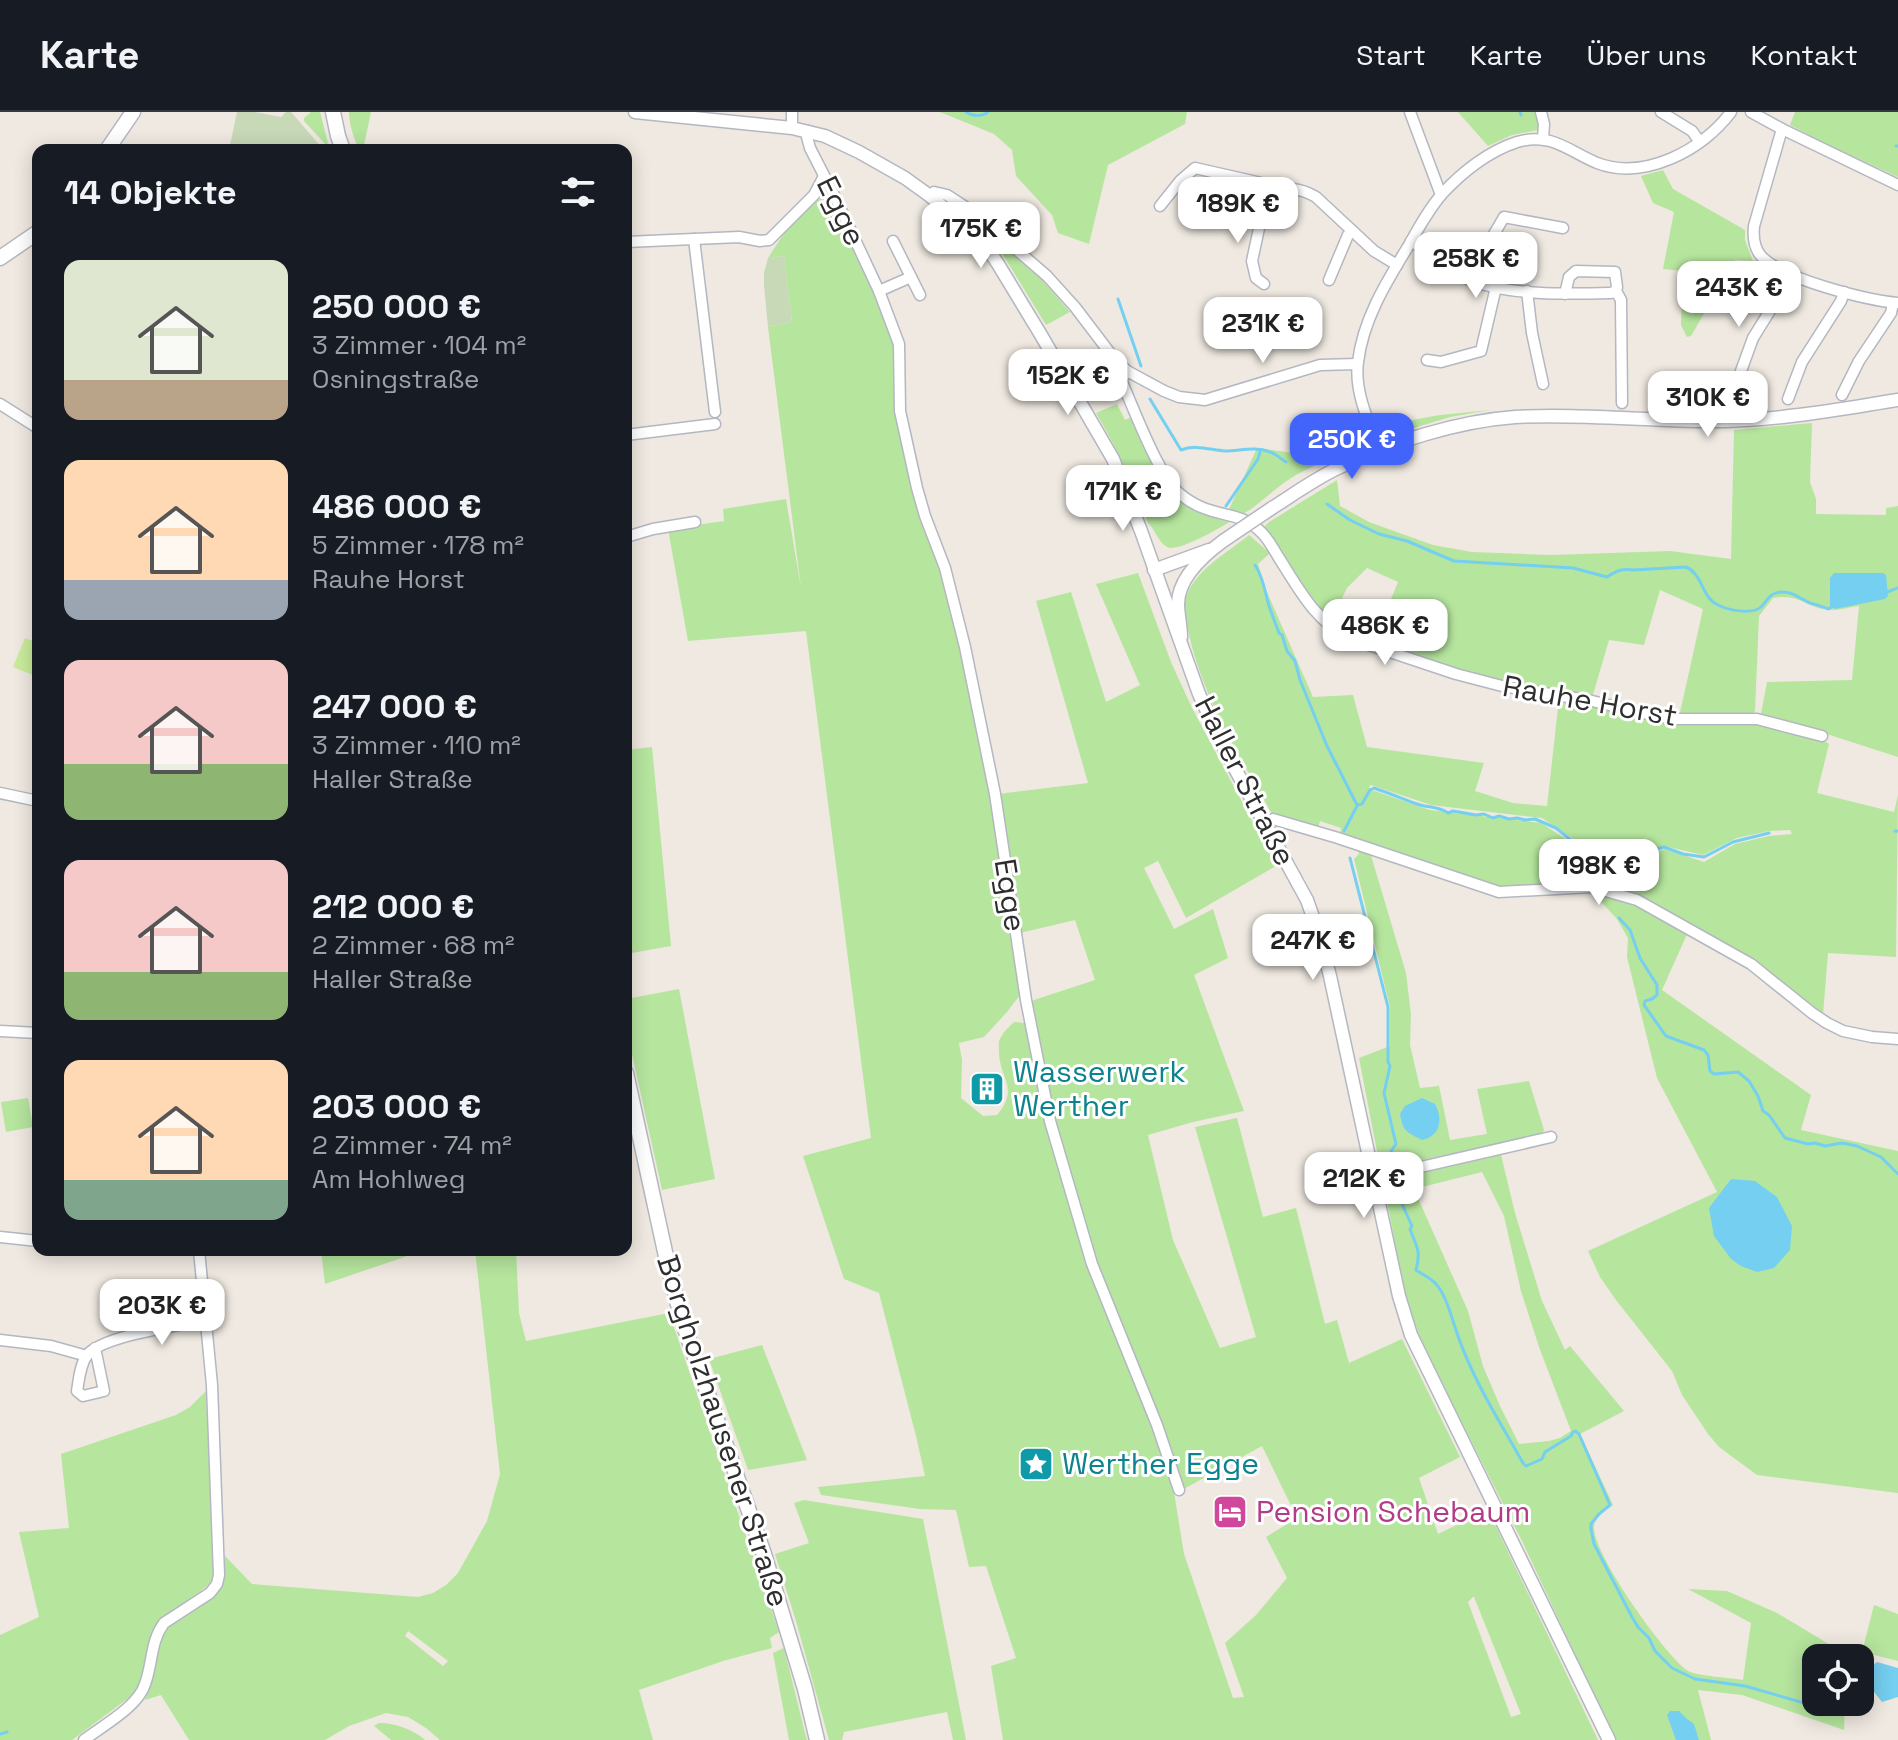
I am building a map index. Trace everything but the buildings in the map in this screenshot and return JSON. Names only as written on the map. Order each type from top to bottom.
[{"type":"main road","points":[[111,144],[133,112]]},
{"type":"main road","points":[[333,112],[341,144]]},
{"type":"main road","points":[[0,258],[32,236]]},
{"type":"main road","name":"Borgholzhausener Straße","points":[[632,1100],[682,1320],[768,1568],[805,1689],[817,1740]]},
{"type":"street","name":"Haller Straße","points":[[635,112],[808,131],[880,163],[930,196],[982,240],[1041,335],[1113,459],[1199,694],[1228,756],[1307,900],[1330,976],[1399,1296],[1411,1335],[1609,1740]]},
{"type":"street","points":[[792,112],[792,128]]},
{"type":"street","points":[[1410,112],[1441,195]]},
{"type":"street","points":[[1541,112],[1543,139]]},
{"type":"street","points":[[1661,112],[1692,131],[1700,142]]},
{"type":"street","points":[[1380,450],[1362,403],[1357,364],[1364,330],[1425,217],[1456,179],[1500,149],[1519,141],[1543,139],[1567,146],[1597,163],[1618,168],[1646,167],[1700,142],[1719,127],[1731,112]]},
{"type":"street","points":[[1751,112],[1898,185]]},
{"type":"street","points":[[1782,129],[1753,234],[1757,249],[1771,264],[1792,275],[1844,292],[1896,303],[1859,361],[1842,395]]},
{"type":"street","name":"Egge","points":[[808,131],[808,142],[879,291],[899,344],[900,411],[917,488],[945,568],[970,674],[995,794],[1026,1000],[1050,1121],[1092,1264],[1157,1425],[1179,1490]]},
{"type":"street","points":[[1160,206],[1195,168],[1261,183],[1267,191],[1252,261],[1256,278],[1264,284]]},
{"type":"street","points":[[632,242],[739,237],[769,240],[814,195],[824,176]]},
{"type":"street","points":[[1267,191],[1280,187],[1310,193],[1374,251],[1397,265]]},
{"type":"street","points":[[930,196],[938,192],[960,203],[1047,276],[1127,371],[1179,397],[1205,400],[1320,365],[1357,364]]},
{"type":"street","points":[[814,195],[835,197]]},
{"type":"street","points":[[1468,279],[1504,217],[1563,228]]},
{"type":"street","points":[[1329,280],[1352,231]]},
{"type":"street","points":[[694,239],[715,412]]},
{"type":"street","name":"Egge","points":[[893,241],[920,295]]},
{"type":"street","points":[[1411,241],[1468,279],[1496,287],[1565,294],[1616,291]]},
{"type":"street","points":[[1565,294],[1569,277],[1576,271],[1615,272],[1616,291],[1621,300],[1622,403]]},
{"type":"street","points":[[1729,404],[1753,338],[1792,275]]},
{"type":"street","points":[[879,291],[911,277]]},
{"type":"street","points":[[1427,360],[1441,362],[1481,351],[1496,287]]},
{"type":"street","points":[[1527,291],[1543,384]]},
{"type":"street","points":[[1788,399],[1802,362],[1844,292]]},
{"type":"street","name":"Rauhe Horst","points":[[1127,371],[1121,380],[1169,482],[1180,494],[1199,506],[1240,517],[1253,524],[1265,536],[1317,614],[1337,632],[1456,674],[1502,686],[1592,701],[1660,717],[1757,719],[1822,736]]},
{"type":"street","points":[[1182,652],[1178,604],[1180,591],[1187,576],[1212,549],[1339,467],[1380,450],[1455,426],[1513,418],[1562,416],[1727,421],[1785,417],[1898,400]]},
{"type":"street","points":[[0,404],[32,424]]},
{"type":"street","points":[[632,434],[715,424]]},
{"type":"street","points":[[632,535],[695,522]]},
{"type":"street","points":[[1154,570],[1212,549]]},
{"type":"street","points":[[1159,585],[1187,576]]},
{"type":"street","points":[[0,793],[32,800]]},
{"type":"street","points":[[1266,822],[1273,819],[1338,838],[1499,892],[1592,887],[1637,900],[1751,964],[1827,1023],[1843,1031],[1898,1039]]},
{"type":"street","points":[[0,1031],[32,1033]]},
{"type":"street","points":[[1373,1178],[1551,1137]]},
{"type":"street","points":[[0,1237],[32,1240]]},
{"type":"street","points":[[84,1740],[138,1698],[145,1686],[155,1638],[164,1623],[210,1593],[217,1584],[212,1385],[200,1256]]},
{"type":"street","points":[[0,1340],[91,1352],[126,1337],[206,1320]]},
{"type":"green space","points":[[237,112],[281,117],[291,112],[319,144],[230,144]]},
{"type":"green space","points":[[311,112],[320,112],[327,144],[304,121]]},
{"type":"green space","points":[[349,112],[371,112],[364,144],[356,144]]},
{"type":"green space","points":[[940,112],[1187,112],[1185,124],[1108,165],[1089,244],[1058,233],[1052,215],[1016,176],[1012,150],[994,134]]},
{"type":"green space","points":[[1458,112],[1537,112],[1541,126],[1538,130],[1512,135],[1488,146]]},
{"type":"green space","points":[[1795,112],[1898,112],[1898,177],[1790,125]]},
{"type":"green space","points":[[1663,170],[1673,189],[1745,230],[1745,240],[1753,261],[1735,260],[1691,336],[1687,337],[1681,325],[1683,271],[1663,269],[1674,212],[1653,203],[1641,176]]},
{"type":"green space","points":[[825,197],[836,208],[894,344],[896,410],[912,491],[940,569],[961,648],[990,795],[1020,995],[984,1037],[959,1043],[961,1098],[983,1116],[997,1115],[1004,1105],[1008,1089],[1000,1059],[999,1040],[1014,1022],[1027,1023],[1088,1264],[1174,1492],[1184,1554],[1233,1698],[1244,1697],[1225,1643],[1256,1615],[1287,1578],[1266,1537],[1297,1518],[1262,1446],[1182,1490],[1096,1262],[1054,1121],[1031,1001],[1095,980],[1075,920],[1020,933],[998,794],[1088,783],[1036,601],[1071,592],[1106,702],[1140,685],[1096,584],[1138,573],[1171,662],[1192,708],[1276,866],[1186,918],[1158,861],[1144,868],[1174,929],[1213,909],[1228,958],[1194,975],[1244,1111],[1148,1135],[1173,1240],[1220,1348],[1256,1337],[1195,1127],[1237,1118],[1263,1217],[1296,1208],[1325,1324],[1337,1320],[1349,1363],[1402,1339],[1460,1457],[1419,1478],[1438,1534],[1488,1510],[1598,1740],[1003,1740],[991,1666],[1016,1658],[986,1566],[969,1567],[956,1510],[920,1509],[821,1495],[818,1487],[925,1476],[879,1293],[844,1279],[803,1156],[871,1138],[806,631],[688,641],[668,529],[724,521],[723,509],[786,499],[801,588],[768,327],[792,322],[784,256],[768,258],[792,223],[815,201]],"holes":[[[1474,1597],[1521,1714],[1511,1717],[1468,1602]]]},
{"type":"green space","points":[[992,237],[1042,280],[1070,312],[1046,325]]},
{"type":"green space","points":[[784,256],[792,322],[768,327],[764,273],[768,258]]},
{"type":"green space","points":[[1117,404],[1125,420],[1132,417],[1174,495],[1200,512],[1226,516],[1257,448],[1330,458],[1290,479],[1251,509],[1209,534],[1184,545],[1167,547],[1148,523],[1124,466],[1096,413]]},
{"type":"green space","points":[[1490,410],[1450,417],[1391,435],[1385,434],[1379,426],[1440,415]]},
{"type":"green space","points":[[1812,423],[1810,482],[1816,499],[1816,514],[1886,515],[1886,508],[1898,506],[1898,757],[1761,714],[1767,682],[1852,680],[1859,606],[1824,609],[1791,598],[1773,598],[1759,616],[1755,711],[1749,717],[1679,717],[1703,609],[1660,590],[1644,645],[1609,640],[1592,698],[1503,683],[1455,670],[1374,641],[1398,582],[1367,568],[1347,588],[1330,623],[1263,528],[1337,480],[1340,506],[1369,522],[1433,545],[1472,552],[1551,555],[1670,551],[1731,559],[1734,430]]},
{"type":"green space","points":[[1249,535],[1270,553],[1258,564],[1266,590],[1313,697],[1353,695],[1367,747],[1484,763],[1475,791],[1513,803],[1547,806],[1559,699],[1678,722],[1769,725],[1822,739],[1829,744],[1817,793],[1894,812],[1898,795],[1896,957],[1828,953],[1823,1015],[1756,964],[1594,884],[1509,888],[1486,885],[1340,834],[1341,828],[1320,821],[1318,828],[1272,814],[1235,748],[1202,679],[1184,610],[1185,600],[1195,580]],"holes":[[[1371,785],[1431,805],[1542,818],[1587,848],[1641,843],[1655,849],[1664,846],[1703,855],[1737,838],[1769,831],[1790,830],[1792,834],[1735,844],[1704,862],[1665,849],[1655,852],[1642,849],[1594,852],[1585,851],[1541,823],[1430,810],[1369,787]]]},
{"type":"green space","points":[[25,638],[32,641],[32,675],[13,667]]},
{"type":"green space","points":[[652,747],[671,946],[632,953],[632,749]]},
{"type":"green space","points":[[1357,848],[1370,852],[1406,973],[1411,1014],[1410,1045],[1420,1088],[1439,1086],[1450,1140],[1487,1134],[1477,1089],[1529,1081],[1544,1130],[1542,1134],[1389,1167],[1379,1162],[1359,1058],[1390,1046],[1390,1007],[1354,859],[1359,854]]},
{"type":"green space","points":[[1592,892],[1636,904],[1688,932],[1662,990],[1811,1095],[1801,1130],[1898,1151],[1898,1493],[1757,1475],[1719,1447],[1708,1434],[1682,1395],[1672,1371],[1600,1277],[1588,1251],[1717,1192],[1657,1078],[1627,957],[1628,938],[1617,919]]},
{"type":"green space","points":[[679,989],[715,1179],[662,1190],[632,1054],[632,998]]},
{"type":"green space","points":[[28,1098],[32,1127],[6,1132],[1,1102]]},
{"type":"green space","points":[[1501,1155],[1542,1301],[1565,1350],[1570,1346],[1624,1411],[1580,1434],[1613,1505],[1594,1523],[1605,1558],[1648,1626],[1678,1662],[1693,1673],[1743,1680],[1751,1623],[1688,1589],[1727,1591],[1777,1613],[1829,1644],[1802,1644],[1802,1716],[1742,1695],[1698,1690],[1711,1740],[1615,1740],[1522,1541],[1423,1346],[1405,1296],[1385,1190],[1394,1179]],"holes":[[[1482,1172],[1504,1216],[1521,1291],[1571,1431],[1549,1441],[1519,1444],[1483,1366],[1468,1311],[1414,1189]]]},
{"type":"green space","points":[[322,1256],[407,1256],[325,1284]]},
{"type":"green space","points":[[476,1256],[516,1256],[519,1313],[526,1341],[669,1313],[779,1632],[770,1638],[772,1648],[639,1690],[653,1740],[440,1740],[408,1717],[386,1713],[349,1726],[325,1740],[189,1740],[161,1695],[145,1700],[161,1632],[172,1621],[215,1594],[223,1580],[225,1556],[252,1584],[418,1597],[433,1593],[458,1573],[487,1521],[500,1474]],"holes":[[[408,1631],[448,1661],[443,1666],[405,1636]]]},
{"type":"green space","points":[[762,1345],[807,1460],[748,1470],[709,1359]]},
{"type":"green space","points":[[206,1391],[216,1573],[213,1579],[156,1626],[151,1635],[141,1685],[134,1694],[72,1740],[0,1740],[0,1635],[39,1617],[19,1532],[69,1528],[61,1454],[176,1415],[190,1407]]},
{"type":"green space","points":[[804,1500],[923,1519],[966,1740],[953,1740],[947,1712],[844,1732],[842,1740],[829,1740],[775,1554],[809,1543],[794,1503]]},
{"type":"green space","points":[[1874,1605],[1898,1614],[1898,1661],[1874,1655],[1874,1644],[1864,1644]]},
{"type":"green space","points":[[784,1648],[807,1740],[789,1740],[773,1653]]},
{"type":"green space","points":[[1803,1716],[1844,1716],[1844,1730]]},
{"type":"green space","points":[[379,1723],[403,1727],[425,1740],[391,1740],[374,1726]]},
{"type":"water","points":[[1834,573],[1883,573],[1886,575],[1888,596],[1835,609],[1830,605],[1830,578]]},
{"type":"water","points":[[1422,1098],[1435,1104],[1439,1126],[1433,1135],[1422,1140],[1406,1131],[1400,1114],[1405,1106]]},
{"type":"water","points":[[1731,1179],[1755,1181],[1777,1197],[1792,1226],[1790,1250],[1774,1268],[1757,1272],[1741,1266],[1731,1259],[1714,1236],[1709,1208]]},
{"type":"water","points":[[1877,1662],[1898,1668],[1898,1697],[1882,1702],[1874,1692],[1874,1664]]},
{"type":"water","points":[[1670,1711],[1679,1711],[1694,1724],[1699,1740],[1676,1740],[1667,1715]]},
{"type":"waterway","points":[[966,112],[977,115],[988,112]]},
{"type":"waterway","points":[[1118,299],[1141,366]]},
{"type":"waterway","points":[[1150,399],[1181,450],[1197,447],[1225,451],[1259,449],[1286,462]]},
{"type":"waterway","points":[[1226,506],[1260,452]]},
{"type":"waterway","points":[[1327,504],[1379,534],[1407,541],[1454,561],[1573,568],[1607,577],[1623,570],[1686,567],[1696,575],[1708,597],[1728,609],[1757,609],[1771,595],[1781,592],[1828,609],[1833,606]]},
{"type":"waterway","points":[[1255,565],[1279,633],[1295,661],[1327,746],[1357,805],[1362,804],[1374,788],[1448,813],[1535,819],[1556,828],[1577,845],[1597,850],[1640,845],[1653,850],[1664,847],[1704,857],[1733,842],[1769,833]]},
{"type":"waterway","points":[[1887,592],[1898,588]]},
{"type":"waterway","points":[[1344,831],[1357,806]]},
{"type":"waterway","points":[[1589,882],[1593,850]]},
{"type":"waterway","points":[[1350,858],[1388,1007],[1390,1066],[1384,1093],[1396,1144],[1391,1151],[1392,1156]]},
{"type":"waterway","points":[[1619,918],[1630,930],[1640,958],[1657,985],[1657,995],[1645,1001],[1644,1005],[1666,1036],[1704,1050],[1708,1055],[1710,1071],[1714,1074],[1738,1072],[1749,1081],[1763,1111],[1785,1138],[1825,1146],[1842,1143],[1857,1146],[1881,1157],[1898,1174]]},
{"type":"waterway","points":[[1400,1193],[1418,1249],[1416,1270],[1434,1282],[1443,1294],[1472,1370],[1523,1463],[1526,1466],[1542,1459],[1545,1452],[1573,1432],[1579,1434],[1610,1505],[1591,1524],[1594,1544],[1632,1617],[1655,1651],[1672,1668],[1695,1679],[1745,1686],[1802,1702]]},
{"type":"waterway","points":[[0,1734],[7,1732]]},
{"type":"place","name":"Wasserwerk Werther","points":[[987,1089]]},
{"type":"place","name":"Werther Egge","points":[[1036,1464]]},
{"type":"place","name":"Pension Schebaum","points":[[1230,1512]]}]
